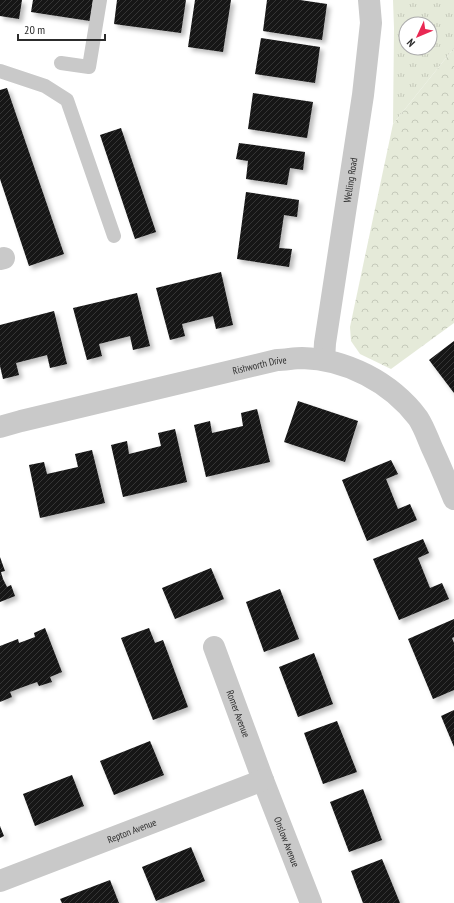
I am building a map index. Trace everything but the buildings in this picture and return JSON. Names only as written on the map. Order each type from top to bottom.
[{"type":"street","name":"Welling Road","points":[[324,360],[325,343],[363,95],[371,23],[369,0]]},
{"type":"street","name":"Rishworth Drive","points":[[0,427],[277,360],[301,358],[324,360],[349,366],[388,389],[404,402],[418,419],[454,499]]},
{"type":"street","name":"Romer Avenue","points":[[214,647],[263,780]]},
{"type":"street","name":"Repton Avenue","points":[[0,881],[263,780]]},
{"type":"street","name":"Onslow Avenue","points":[[263,780],[311,903]]},
{"type":"lane","points":[[61,63],[89,67],[100,0]]},
{"type":"lane","points":[[0,70],[44,86],[67,100],[114,236]]},
{"type":"green space","points":[[393,0],[454,0],[454,48],[393,124]]},
{"type":"green space","points":[[454,48],[454,323],[391,369],[360,354],[351,341],[350,327],[393,124]]}]
